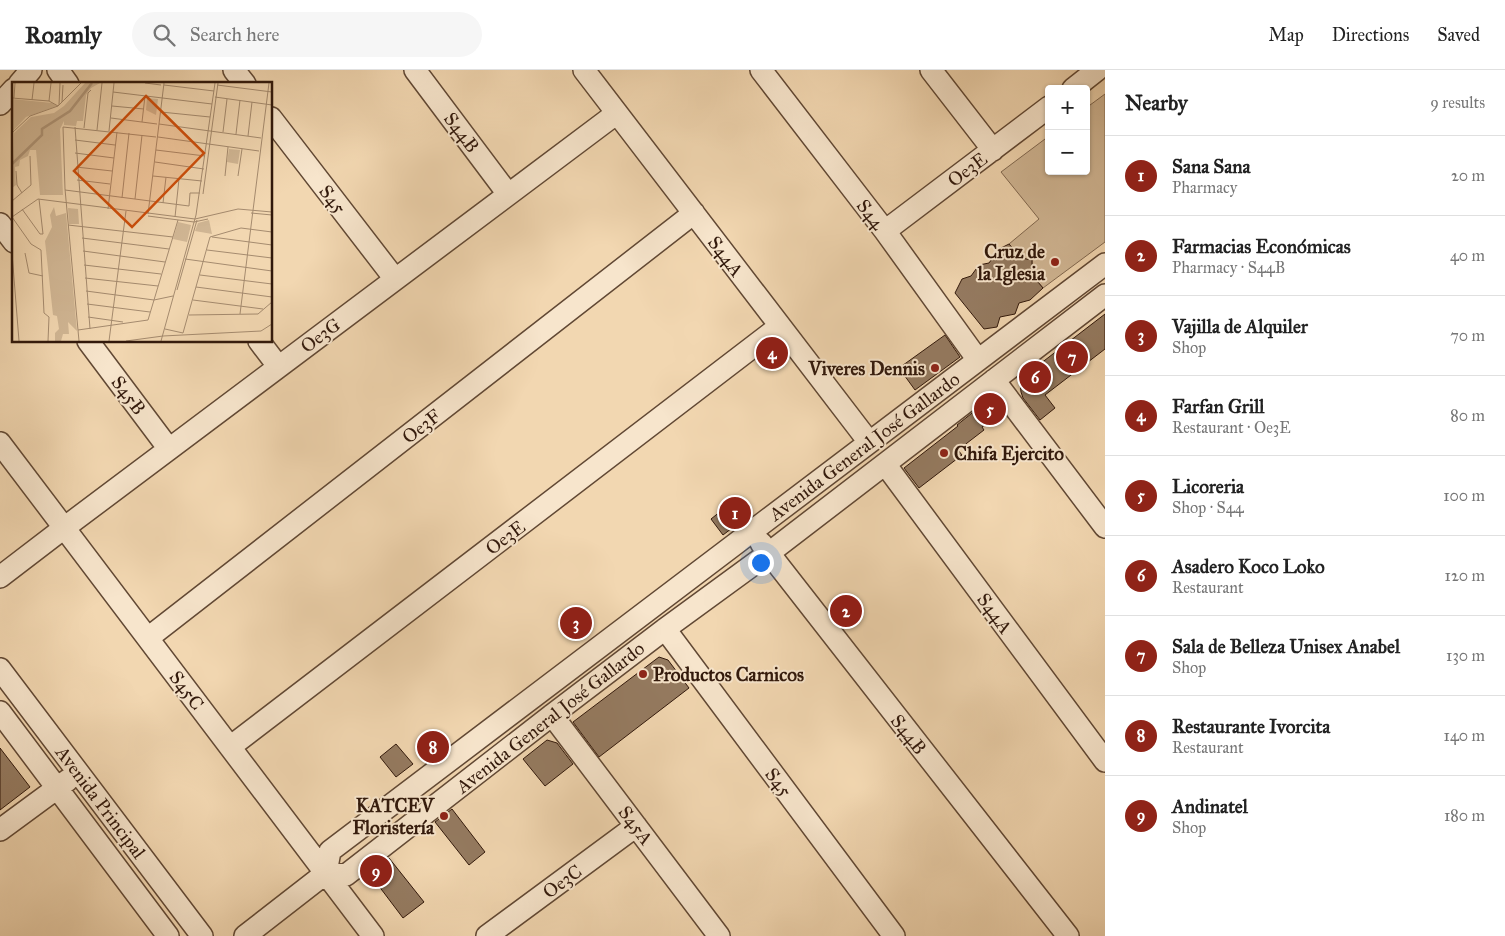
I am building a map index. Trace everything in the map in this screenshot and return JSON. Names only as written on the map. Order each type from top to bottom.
[{"type":"street","points":[[20,82],[31,70]]},
{"type":"street","points":[[58,70],[67,82]]},
{"type":"street","points":[[234,70],[243,82]]},
{"type":"street","name":"S44B","points":[[415,70],[508,194]]},
{"type":"street","name":"S44A","points":[[584,70],[869,442]]},
{"type":"street","name":"S44","points":[[761,70],[885,231],[978,360]]},
{"type":"street","points":[[931,70],[993,150]]},
{"type":"street","points":[[1078,85],[1097,70]]},
{"type":"street","points":[[0,104],[12,91]]},
{"type":"street","name":"Oe3E","points":[[885,231],[1045,110]]},
{"type":"street","name":"Oe3G","points":[[0,577],[278,366],[617,113]]},
{"type":"street","name":"S45","points":[[272,119],[395,279]]},
{"type":"street","name":"Oe3F","points":[[148,638],[694,213]]},
{"type":"street","points":[[0,224],[12,239]]},
{"type":"street","name":"Avenida General José Gallardo","points":[[1104,299],[665,629],[346,875],[326,873],[330,851],[1105,264]]},
{"type":"street","name":"Oe3E","points":[[230,747],[780,326]]},
{"type":"street","name":"S45B","points":[[89,342],[169,449]]},
{"type":"street","points":[[261,342],[278,366]]},
{"type":"street","points":[[994,380],[1105,527]]},
{"type":"street","name":"S45C","points":[[0,443],[373,936]]},
{"type":"street","name":"S44A","points":[[885,464],[1105,761]]},
{"type":"street","name":"S44B","points":[[751,531],[1068,936]]},
{"type":"street","name":"S45","points":[[665,629],[894,936]]},
{"type":"street","name":"Avenida Principal","points":[[0,668],[202,936]]},
{"type":"street","name":"Avenida Principal","points":[[0,712],[168,936]]},
{"type":"street","name":"S45A","points":[[552,715],[720,936]]},
{"type":"street","points":[[0,830],[78,772]]},
{"type":"street","name":"Oe3C","points":[[487,936],[636,826]]},
{"type":"street","points":[[245,936],[326,873]]},
{"type":"shaded area","points":[[1105,94],[1105,242],[1043,288],[1032,275],[1032,261],[1021,258],[1009,244],[1039,219],[1001,172],[1045,139],[1045,175],[1090,175],[1090,105]]},
{"type":"building","points":[[1009,244],[1021,258],[1032,260],[1032,275],[1043,288],[1030,300],[1019,303],[1015,314],[1000,317],[997,327],[984,329],[955,293],[962,279],[971,276],[979,265],[989,263],[999,249]]},
{"type":"building","points":[[1105,314],[1105,349],[1045,395],[1055,408],[1040,420],[1023,398],[1020,383],[1023,377]]},
{"type":"building","points":[[945,335],[960,357],[915,390],[899,368]]},
{"type":"building","points":[[991,398],[1002,412],[982,427],[984,430],[958,450],[962,455],[919,488],[904,468]]},
{"type":"building","points":[[736,499],[749,515],[723,535],[711,519]]},
{"type":"building","points":[[844,597],[859,616],[847,625],[833,606]]},
{"type":"building","points":[[659,657],[668,660],[689,688],[599,757],[573,722]]},
{"type":"building","points":[[547,740],[557,743],[573,764],[545,786],[523,759]]},
{"type":"building","points":[[396,744],[413,764],[396,777],[380,757]]},
{"type":"building","points":[[0,748],[30,787],[0,810]]},
{"type":"building","points":[[452,809],[485,852],[469,865],[435,822]]},
{"type":"building","points":[[389,858],[424,902],[403,918],[369,873]]},
{"type":"place","name":"Cruz de la Iglesia","points":[[1055,262]]},
{"type":"place","name":"Farfan Grill","points":[[772,353]]},
{"type":"place","name":"Sala de Belleza Unisex Anabel","points":[[1072,357]]},
{"type":"place","name":"Viveres Dennis","points":[[935,368]]},
{"type":"place","name":"Asadero Koco Loko","points":[[1035,377]]},
{"type":"place","name":"Licoreria","points":[[990,409]]},
{"type":"place","name":"Chifa Ejercito","points":[[944,453]]},
{"type":"place","name":"Sana Sana","points":[[735,513]]},
{"type":"place","name":"Farmacias Económicas","points":[[846,611]]},
{"type":"place","name":"Vajilla de Alquiler","points":[[576,623]]},
{"type":"place","name":"Productos Carnicos","points":[[643,674]]},
{"type":"place","name":"Restaurante Ivorcita","points":[[433,747]]},
{"type":"place","name":"KATCEV Floristería","points":[[444,816]]},
{"type":"place","name":"Andinatel","points":[[376,871]]}]
